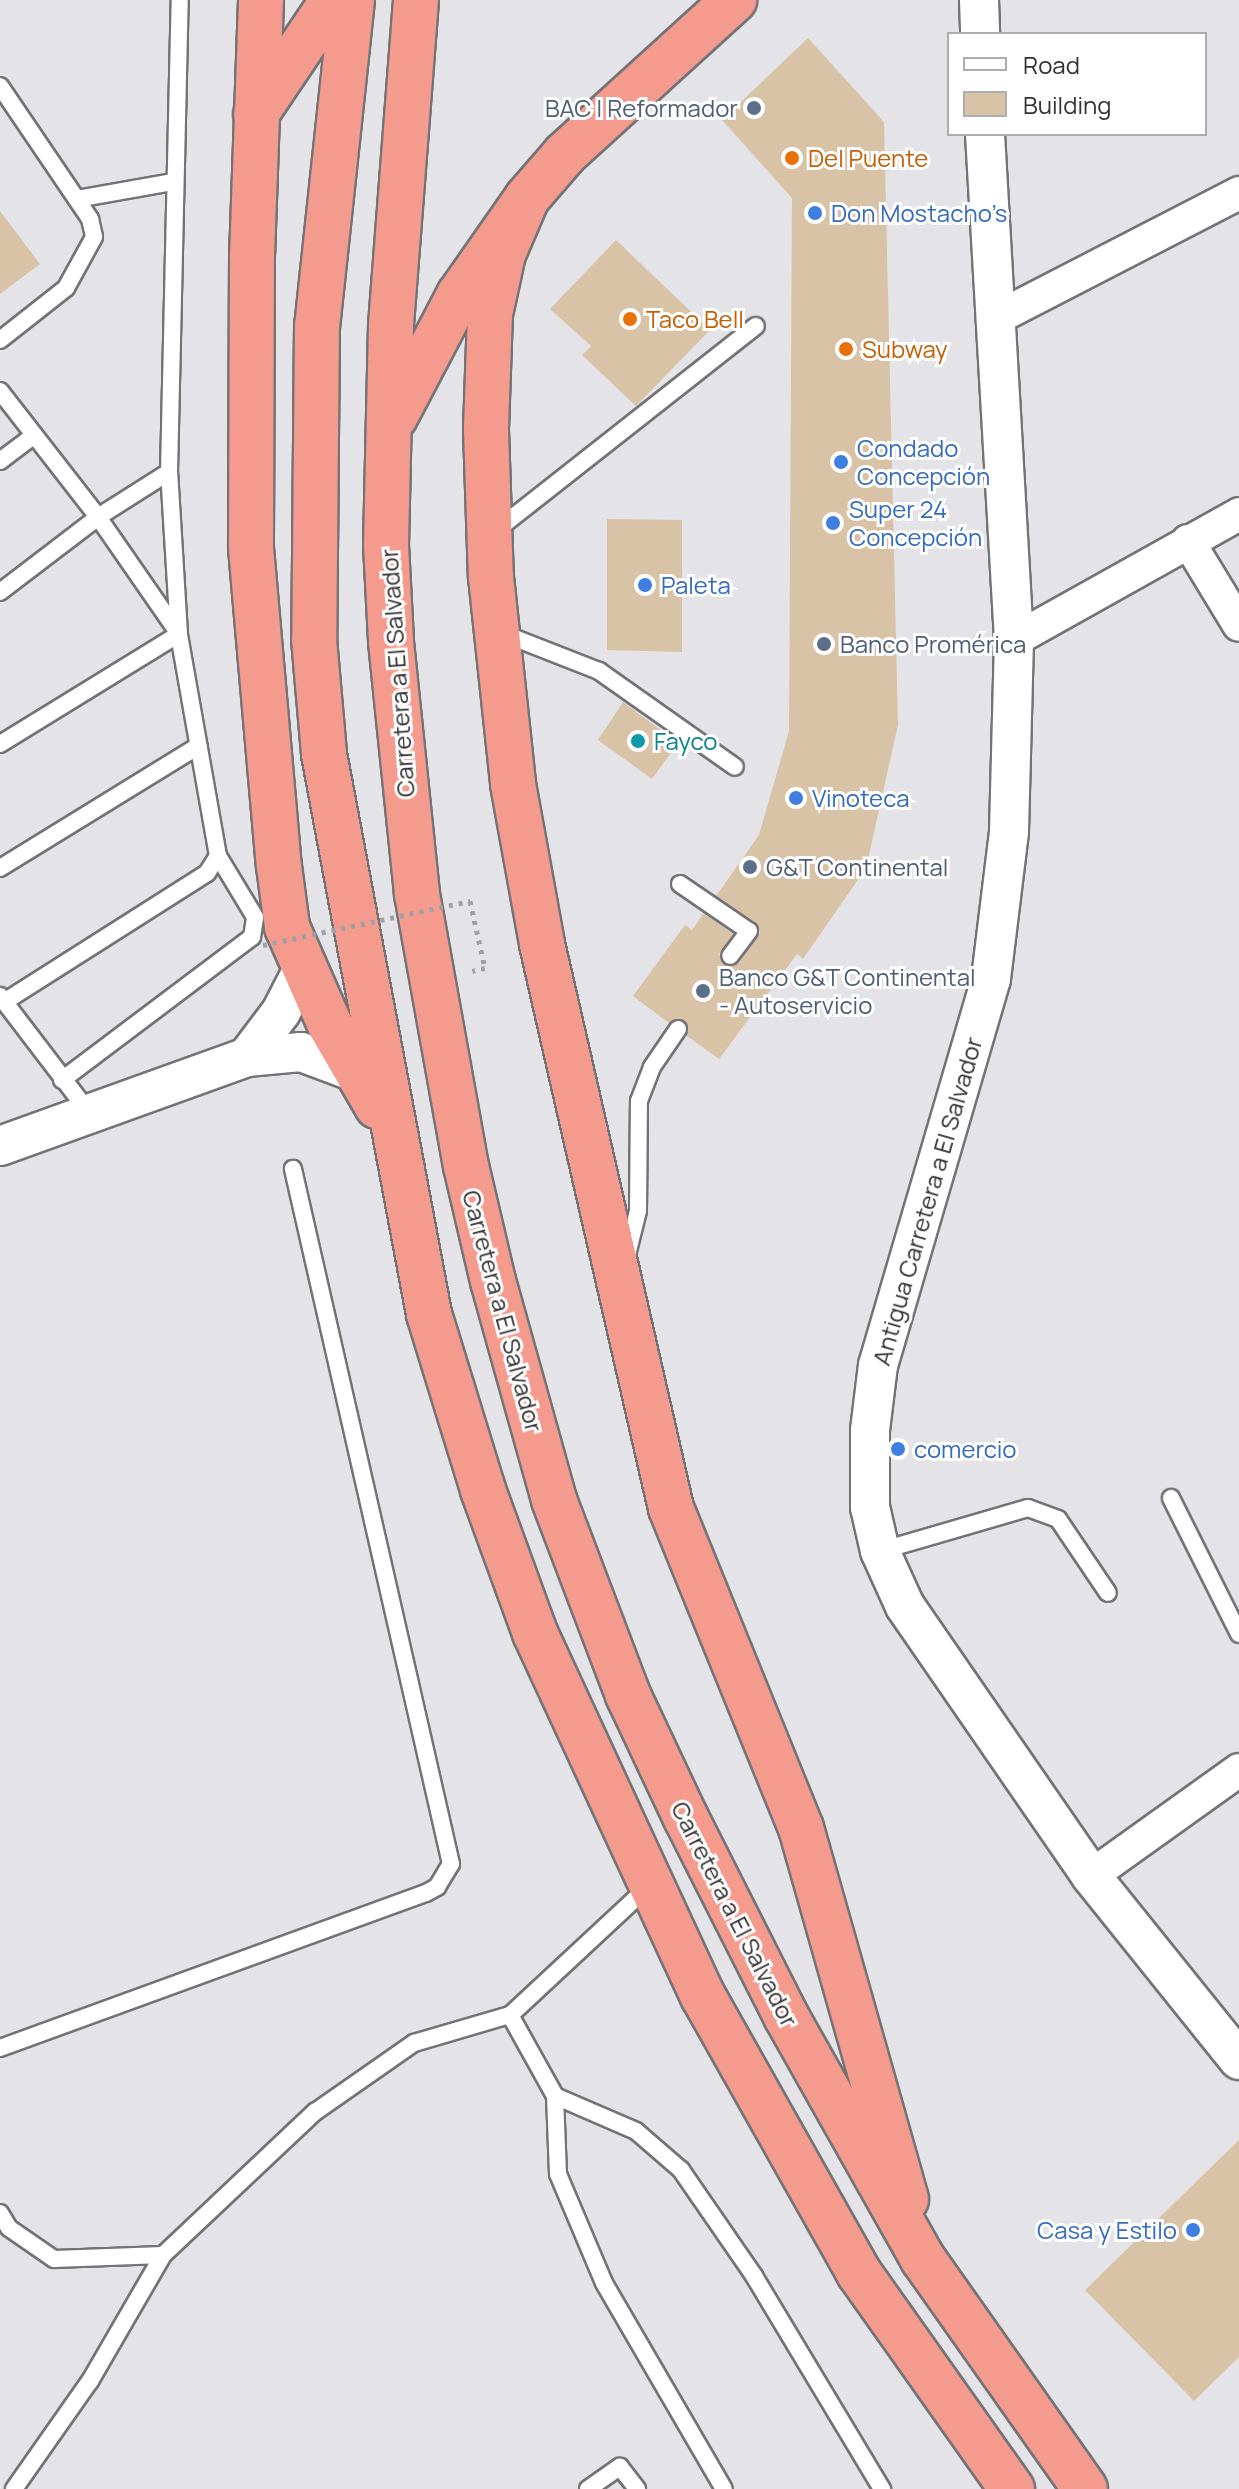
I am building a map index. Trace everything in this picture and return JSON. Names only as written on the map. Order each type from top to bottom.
[{"type":"highway","points":[[261,0],[255,116],[251,548],[280,878],[287,927],[330,1025],[395,1138]]},
{"type":"highway","points":[[255,116],[333,0]]},
{"type":"highway","points":[[352,0],[317,325],[314,639],[324,754],[429,1314],[483,1490],[563,1699],[703,1996],[859,2273],[1012,2489]]},
{"type":"highway","name":"Carretera a El Salvador","points":[[416,0],[398,198],[388,434],[391,642],[417,894],[466,1166],[554,1500],[628,1695],[786,2016],[923,2259],[1085,2489]]},
{"type":"highway","points":[[388,434],[459,295],[527,198],[565,154],[734,0]]},
{"type":"highway","points":[[527,198],[503,254],[490,314],[485,379],[490,536],[497,631],[513,784],[542,944],[671,1508],[801,1828],[923,2259]]},
{"type":"street","points":[[979,0],[980,32]]},
{"type":"street","name":"Antigua Carretera a El Salvador","points":[[985,136],[993,320],[1014,640],[1009,832],[991,979],[878,1365],[870,1491],[880,1551],[905,1606],[1091,1876],[1233,2039]]},
{"type":"street","points":[[993,320],[1239,193]]},
{"type":"street","points":[[1014,640],[1239,514]]},
{"type":"street","points":[[1188,541],[1239,625]]},
{"type":"street","points":[[247,1057],[281,1012],[305,965]]},
{"type":"street","points":[[0,1146],[92,1116],[247,1057],[301,1052],[360,1074]]},
{"type":"street","points":[[1091,1876],[1239,1770]]},
{"type":"lane","points":[[62,1080],[252,937],[255,917],[218,856],[179,634],[169,472],[172,182],[180,0]]},
{"type":"lane","points":[[0,86],[90,219],[90,250],[66,288],[0,340]]},
{"type":"lane","points":[[77,199],[172,182]]},
{"type":"lane","points":[[490,536],[756,326]]},
{"type":"lane","points":[[0,391],[32,437],[98,517],[179,634]]},
{"type":"lane","points":[[0,461],[32,437]]},
{"type":"lane","points":[[0,592],[98,517],[169,472]]},
{"type":"lane","points":[[497,631],[599,671],[735,767]]},
{"type":"lane","points":[[0,744],[179,634]]},
{"type":"lane","points":[[0,868],[198,746]]},
{"type":"lane","points":[[92,1116],[2,999],[207,873],[218,856]]},
{"type":"lane","points":[[680,884],[749,931],[730,956]]},
{"type":"lane","points":[[619,1284],[638,1211],[639,1101],[652,1067],[678,1029]]},
{"type":"lane","points":[[0,2048],[426,1893],[447,1875],[450,1855],[293,1169]]},
{"type":"lane","points":[[1171,1498],[1239,1634]]},
{"type":"lane","points":[[880,1551],[1028,1508],[1058,1519],[1108,1593]]},
{"type":"lane","points":[[14,2489],[90,2381],[163,2255],[340,2095],[414,2043],[510,2015],[651,1883]]},
{"type":"lane","points":[[510,2015],[555,2096],[558,2174],[604,2283],[724,2489]]},
{"type":"lane","points":[[555,2096],[636,2131],[681,2170],[754,2276],[882,2489]]},
{"type":"lane","points":[[0,2213],[9,2228],[54,2259],[163,2255]]},
{"type":"lane","points":[[588,2489],[622,2467],[637,2489]]},
{"type":"path","points":[[263,945],[470,901],[485,968]]},
{"type":"building","name":"Condado Concepción","points":[[808,38],[884,122],[898,725],[866,868],[803,959],[797,954],[719,1059],[687,1036],[685,1020],[669,1023],[633,996],[685,925],[692,930],[704,913],[733,934],[719,954],[728,967],[739,963],[760,933],[755,922],[716,896],[759,835],[789,731],[792,198],[722,120]]},
{"type":"building","points":[[0,211],[40,264],[0,294]]},
{"type":"building","name":"Taco Bell","points":[[616,240],[710,330],[636,406],[582,355],[591,346],[550,309]]},
{"type":"building","name":"Paleta","points":[[607,519],[682,520],[682,652],[607,650]]},
{"type":"building","name":"Fayco","points":[[623,702],[678,743],[652,779],[598,740]]},
{"type":"building","name":"Casa y Estilo","points":[[1239,2140],[1239,2357],[1194,2401],[1085,2290]]},
{"type":"place","name":"BAC | Reformador","points":[[754,108]]},
{"type":"place","name":"Del Puente","points":[[792,158]]},
{"type":"place","name":"Don Mostacho’s","points":[[815,213]]},
{"type":"place","name":"Taco Bell","points":[[630,319]]},
{"type":"place","name":"Subway","points":[[846,349]]},
{"type":"place","name":"Condado Concepción","points":[[841,462]]},
{"type":"place","name":"Super 24 Concepción","points":[[833,523]]},
{"type":"place","name":"Paleta","points":[[645,585]]},
{"type":"place","name":"Banco Promérica","points":[[824,644]]},
{"type":"place","name":"Fayco","points":[[638,741]]},
{"type":"place","name":"Vinoteca","points":[[796,798]]},
{"type":"place","name":"G&T Continental","points":[[750,867]]},
{"type":"place","name":"Banco G&T Continental - Autoservicio","points":[[703,991]]},
{"type":"place","name":"comercio","points":[[898,1449]]},
{"type":"place","name":"Casa y Estilo","points":[[1193,2230]]}]
